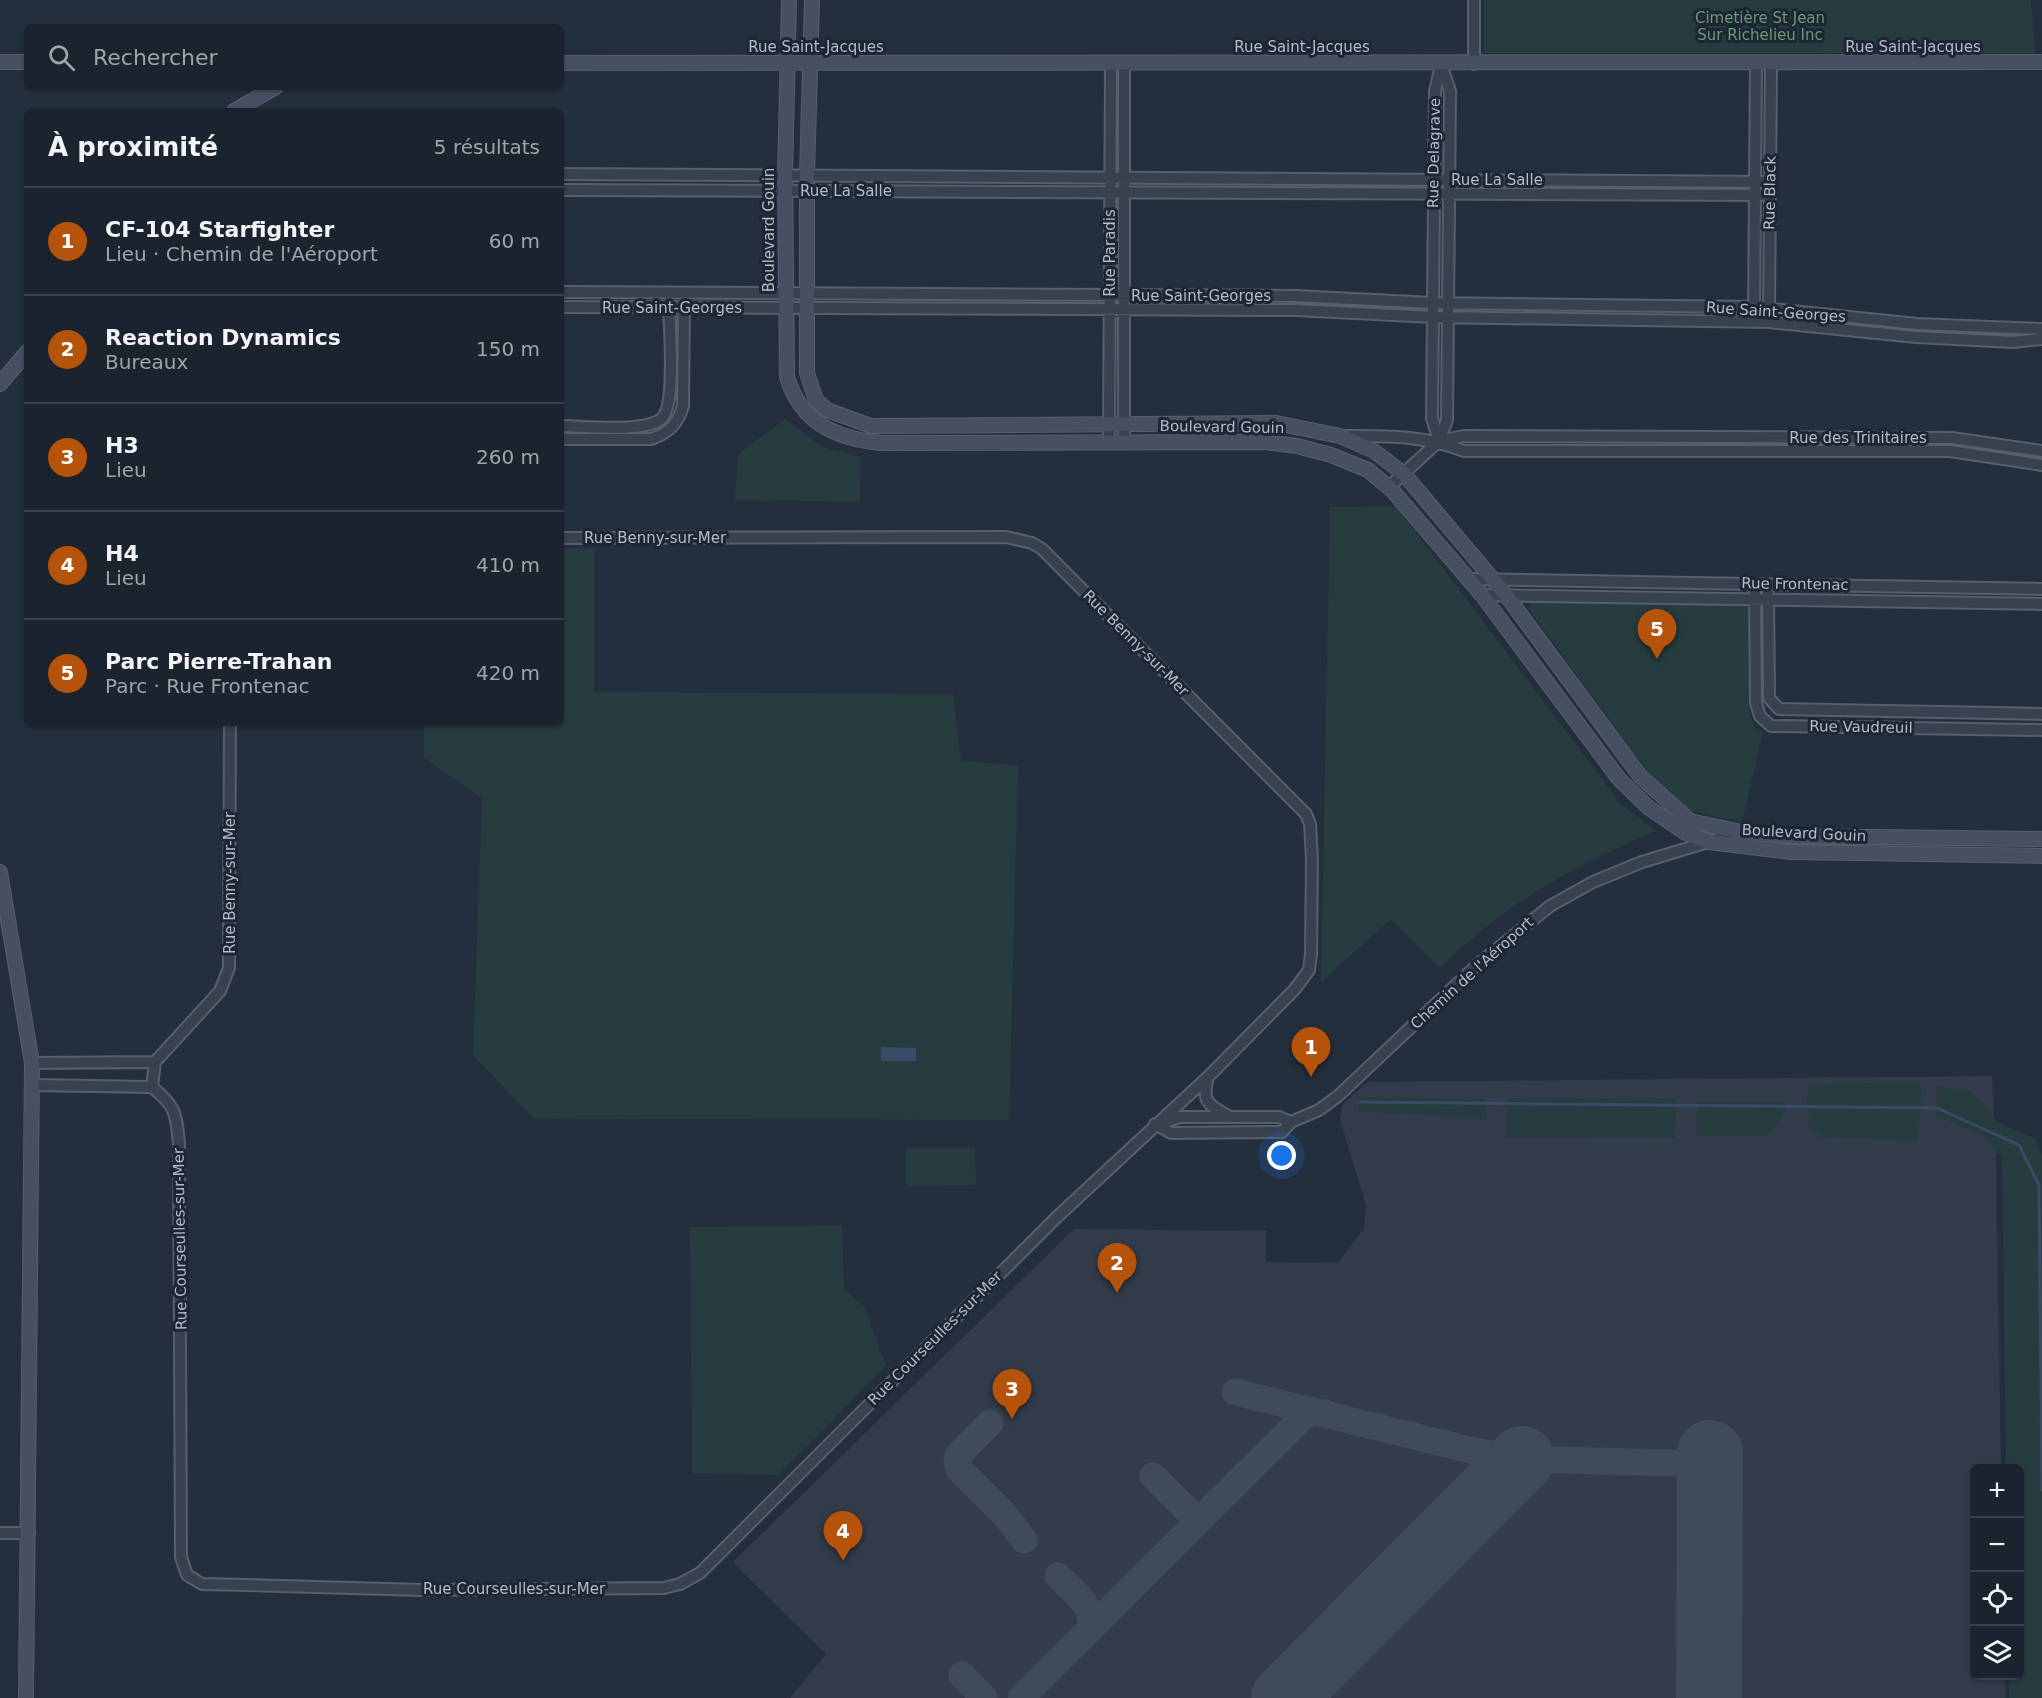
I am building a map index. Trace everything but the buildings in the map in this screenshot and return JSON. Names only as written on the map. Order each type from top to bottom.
[{"type":"street","name":"Boulevard Gouin","points":[[789,0],[785,176],[787,376],[793,396],[813,420],[834,432],[863,441],[899,443],[1265,442],[1297,446],[1331,455],[1368,470],[1389,487],[1482,595],[1619,779],[1649,808],[1684,832],[1709,842],[1791,852],[2042,856]]},
{"type":"street","name":"Boulevard Gouin","points":[[812,0],[807,175],[807,373],[816,400],[839,416],[871,426],[1266,423],[1340,436],[1374,452],[1404,474],[1506,595],[1640,776],[1690,820],[1742,832],[1791,836],[2042,839]]},
{"type":"street","points":[[1473,64],[1474,0]]},
{"type":"street","points":[[0,62],[24,62]]},
{"type":"street","name":"Rue Saint-Jacques","points":[[564,63],[1771,64],[2042,62]]},
{"type":"street","name":"Rue Paradis","points":[[1109,442],[1111,177],[1118,64]]},
{"type":"street","name":"Rue Paradis","points":[[1118,64],[1124,177],[1124,442]]},
{"type":"street","name":"Rue Delagrave","points":[[1439,441],[1432,418],[1435,91],[1441,64]]},
{"type":"street","name":"Rue Delagrave","points":[[1439,441],[1447,420],[1450,91],[1441,64]]},
{"type":"street","name":"Rue Black","points":[[1754,321],[1756,64]]},
{"type":"street","name":"Rue Black","points":[[1769,322],[1771,64]]},
{"type":"street","points":[[239,108],[271,90]]},
{"type":"street","name":"Rue La Salle","points":[[564,174],[1770,182]]},
{"type":"street","points":[[660,174],[660,191]]},
{"type":"street","points":[[960,175],[960,191]]},
{"type":"street","points":[[1281,177],[1281,192]]},
{"type":"street","points":[[1605,180],[1605,195]]},
{"type":"street","points":[[1689,181],[1690,195]]},
{"type":"street","name":"Rue La Salle","points":[[564,190],[1770,195]]},
{"type":"street","name":"Rue Saint-Georges","points":[[564,292],[1295,296],[1433,303],[1754,307],[1917,324],[2042,329]]},
{"type":"street","points":[[564,426],[644,426],[662,419],[668,409],[670,382],[669,292]]},
{"type":"street","points":[[564,439],[651,439],[665,435],[680,418],[683,406],[684,293]]},
{"type":"street","points":[[963,295],[964,309]]},
{"type":"street","points":[[1295,296],[1295,310]]},
{"type":"street","points":[[1598,305],[1598,318]]},
{"type":"street","name":"Rue Saint-Georges","points":[[564,307],[1295,310],[1433,318],[1754,321],[1916,337],[2013,342],[2042,339]]},
{"type":"street","points":[[1916,337],[1917,324]]},
{"type":"street","points":[[0,384],[24,356]]},
{"type":"street","points":[[834,432],[839,416]]},
{"type":"street","points":[[662,419],[672,427]]},
{"type":"street","points":[[1265,442],[1266,423]]},
{"type":"street","points":[[899,426],[899,443]]},
{"type":"street","name":"Rue des Trinitaires","points":[[1340,436],[1413,436],[1439,441],[1464,451],[1764,453],[1950,451],[2042,465]]},
{"type":"street","name":"Rue des Trinitaires","points":[[1439,441],[1464,436],[1952,438],[2042,451]]},
{"type":"street","points":[[1601,438],[1601,452]]},
{"type":"street","points":[[1764,453],[1765,438]]},
{"type":"street","points":[[1950,451],[1952,438]]},
{"type":"street","points":[[1389,487],[1439,441]]},
{"type":"street","name":"Rue Benny-sur-Mer","points":[[564,538],[1006,537],[1032,543],[1042,549],[1283,788],[1306,814],[1310,824],[1312,859],[1309,970],[1295,989],[1208,1077],[1155,1125]]},
{"type":"street","name":"Rue Frontenac","points":[[1469,579],[2042,589]]},
{"type":"street","points":[[1621,597],[1622,581]]},
{"type":"street","points":[[1755,583],[1756,703],[1763,719],[1776,706],[1769,699],[1768,584]]},
{"type":"street","points":[[1969,587],[1969,603]]},
{"type":"street","name":"Rue Frontenac","points":[[1482,595],[2042,604]]},
{"type":"street","name":"Rue Vaudreuil","points":[[1776,706],[1786,711],[2042,714]]},
{"type":"street","points":[[1962,713],[1962,729]]},
{"type":"street","name":"Rue Vaudreuil","points":[[1763,719],[1772,726],[2042,730]]},
{"type":"street","name":"Rue Benny-sur-Mer","points":[[155,1062],[220,991],[229,968],[230,726]]},
{"type":"street","name":"Chemin de l'Aéroport","points":[[1155,1125],[1171,1133],[1282,1132],[1291,1122],[1319,1110],[1338,1096],[1476,965],[1550,906],[1593,882],[1642,862],[1742,832]]},
{"type":"street","points":[[1791,836],[1791,852]]},
{"type":"street","points":[[1900,854],[1902,838]]},
{"type":"street","points":[[1944,854],[1945,838]]},
{"type":"street","points":[[0,872],[32,1063],[26,1698]]},
{"type":"street","points":[[32,1063],[155,1062],[152,1087],[32,1085]]},
{"type":"street","points":[[1208,1077],[1204,1091],[1206,1099],[1211,1107],[1230,1117]]},
{"type":"street","name":"Rue Courseulles-sur-Mer","points":[[152,1087],[169,1100],[176,1114],[181,1279],[181,1557],[187,1575],[202,1584],[421,1590],[663,1588],[680,1584],[700,1573],[1049,1225],[1155,1125]]},
{"type":"street","points":[[1155,1125],[1180,1118],[1279,1117],[1291,1122]]},
{"type":"street","points":[[1242,1118],[1242,1132]]},
{"type":"street","points":[[0,1533],[28,1533]]},
{"type":"shaded area","points":[[1992,1076],[1996,1158],[2001,1464],[1970,1464],[1970,1680],[2005,1680],[2006,1698],[790,1698],[826,1654],[733,1562],[1074,1229],[1266,1231],[1266,1262],[1338,1263],[1364,1228],[1366,1205],[1340,1120],[1343,1104],[1367,1082]]},
{"type":"green space","name":"Cimetière St Jean Sur Richelieu Inc","points":[[1484,0],[2031,0],[2035,53],[1484,53]]},
{"type":"green space","points":[[785,419],[823,447],[861,457],[860,502],[735,500],[738,454]]},
{"type":"green space","points":[[1396,506],[1621,804],[1656,831],[1596,858],[1541,889],[1490,924],[1440,968],[1391,919],[1321,982],[1330,507]]},
{"type":"green space","points":[[564,548],[594,548],[594,692],[953,694],[961,760],[1018,766],[1009,1120],[535,1119],[473,1056],[482,798],[424,758],[424,726],[564,726]]},
{"type":"green space","points":[[1536,594],[1748,602],[1749,710],[1753,726],[1763,732],[1742,822],[1690,811],[1648,772],[1528,608]]},
{"type":"green space","points":[[1919,1082],[1922,1096],[1917,1141],[1821,1137],[1810,1127],[1806,1090],[1821,1084]]},
{"type":"green space","points":[[1938,1086],[1972,1092],[1999,1123],[2037,1139],[2042,1155],[2042,1698],[2009,1698],[2008,1680],[2024,1680],[2024,1464],[2006,1464],[2002,1158],[1983,1135],[1936,1116]]},
{"type":"green space","points":[[1359,1097],[1486,1099],[1487,1119],[1359,1111]]},
{"type":"green space","points":[[1507,1098],[1676,1099],[1675,1138],[1507,1137]]},
{"type":"green space","points":[[1697,1101],[1785,1101],[1785,1114],[1767,1136],[1697,1136]]},
{"type":"green space","points":[[906,1148],[975,1148],[976,1185],[906,1186]]},
{"type":"green space","points":[[842,1225],[844,1289],[864,1307],[886,1365],[779,1475],[692,1473],[690,1227]]},
{"type":"water","points":[[881,1047],[916,1048],[916,1061],[881,1061]]},
{"type":"waterway","points":[[1360,1102],[1937,1108],[2019,1145],[2039,1185],[2042,1490]]},
{"type":"taxiway","points":[[1235,1392],[1474,1451],[1522,1459],[1710,1464]]},
{"type":"taxiway","points":[[1021,1698],[1302,1418],[1312,1412],[1325,1413]]},
{"type":"taxiway","points":[[990,1423],[960,1453],[957,1458],[958,1468],[1005,1515],[1024,1540]]},
{"type":"taxiway","points":[[1153,1476],[1187,1510]]},
{"type":"taxiway","points":[[1058,1576],[1086,1606],[1090,1613],[1090,1629]]},
{"type":"taxiway","points":[[962,1675],[984,1698]]},
{"type":"runway","points":[[1709,1698],[1710,1453]]},
{"type":"runway","points":[[1284,1698],[1522,1459]]},
{"type":"place","name":"Parc Pierre-Trahan","points":[[1657,659]]},
{"type":"place","name":"CF-104 Starfighter","points":[[1311,1077]]},
{"type":"place","name":"Reaction Dynamics","points":[[1117,1293]]},
{"type":"place","name":"H3","points":[[1012,1419]]},
{"type":"place","name":"H4","points":[[843,1561]]}]
